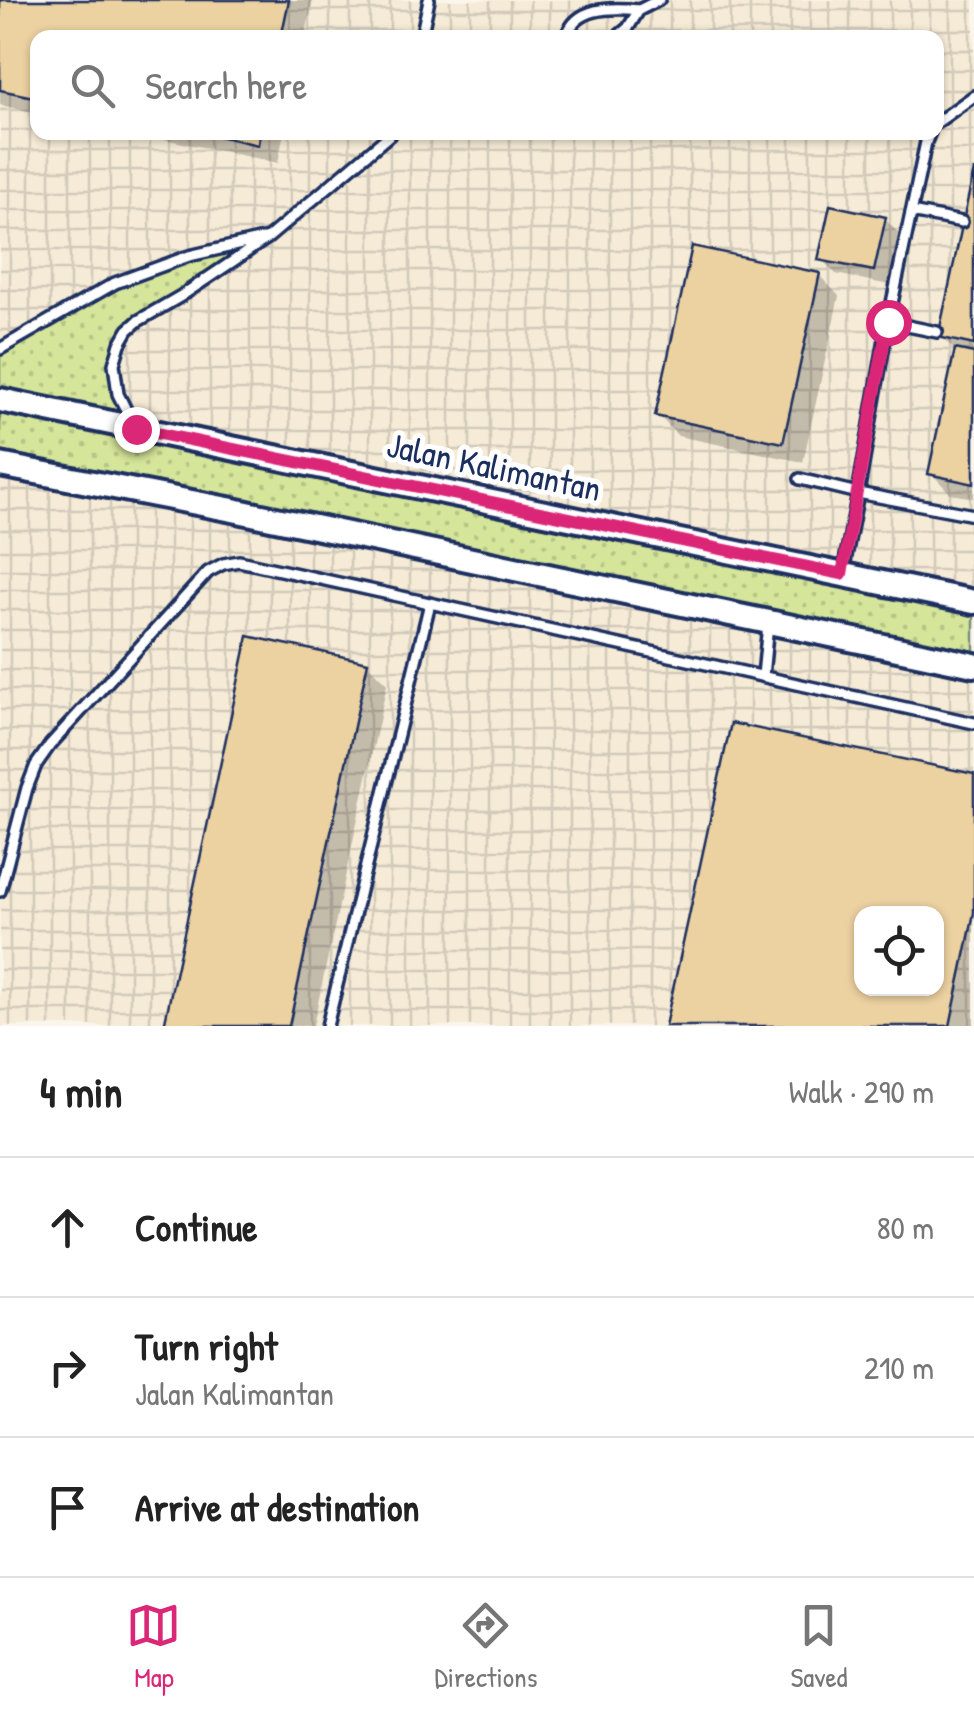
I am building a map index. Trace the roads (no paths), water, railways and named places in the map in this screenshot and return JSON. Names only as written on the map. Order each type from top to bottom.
[{"type":"street","name":"Jalan Kalimantan","points":[[0,400],[974,602]]},
{"type":"street","points":[[0,466],[233,510],[974,665]]},
{"type":"lane","points":[[423,30],[429,0]]},
{"type":"lane","points":[[626,30],[639,10],[658,0]]},
{"type":"lane","points":[[569,30],[596,10],[639,10]]},
{"type":"lane","points":[[944,117],[974,96]]},
{"type":"lane","points":[[136,429],[118,394],[114,364],[128,330],[270,237],[384,140]]},
{"type":"lane","points":[[842,574],[888,322],[928,140]]},
{"type":"lane","points":[[910,212],[962,222]]},
{"type":"lane","points":[[0,349],[115,283],[189,256],[270,237]]},
{"type":"lane","points":[[888,322],[937,332]]},
{"type":"lane","points":[[800,479],[974,515]]},
{"type":"lane","points":[[0,891],[27,788],[50,745],[208,572],[239,561],[974,722]]},
{"type":"lane","points":[[327,1026],[430,602]]},
{"type":"lane","points":[[763,676],[768,623]]}]
